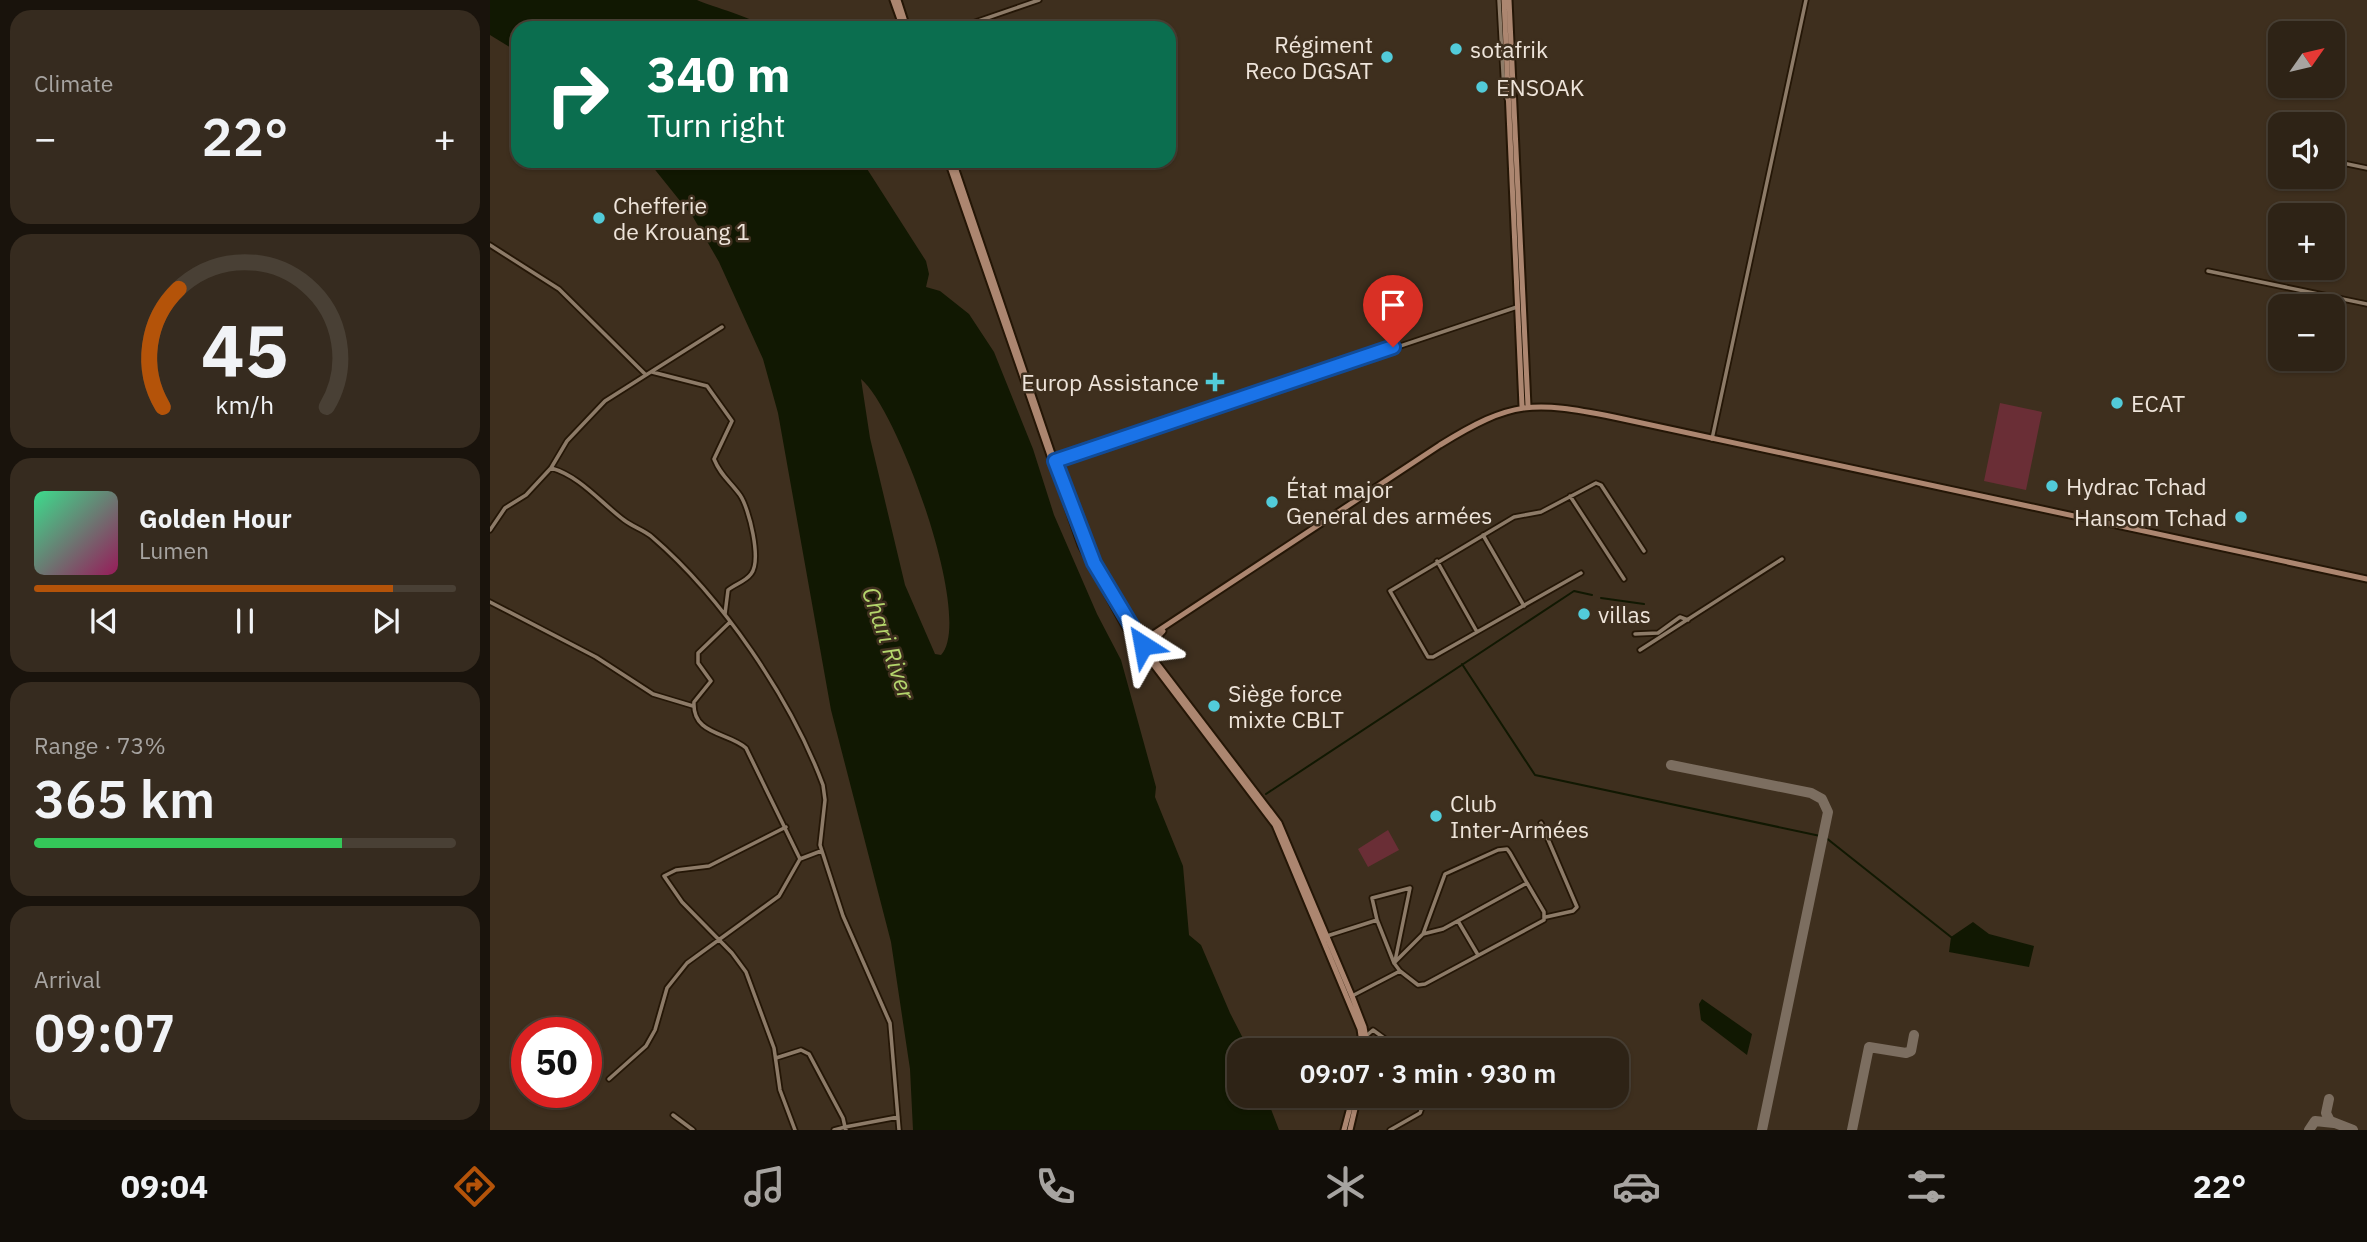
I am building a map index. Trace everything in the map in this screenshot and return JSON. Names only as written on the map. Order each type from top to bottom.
[{"type":"main road","points":[[895,0],[902,21]]},
{"type":"main road","points":[[1504,0],[1525,406]]},
{"type":"main road","points":[[953,168],[1081,545],[1111,604],[1140,643]]},
{"type":"main road","points":[[1525,397],[1536,406]]},
{"type":"main road","points":[[1515,408],[1525,397]]},
{"type":"main road","points":[[1140,643],[1156,636],[1440,445],[1483,420],[1525,406],[1590,413],[2367,579]]},
{"type":"main road","points":[[1053,462],[1090,553],[1140,643],[1275,825],[1352,996],[1366,1036]]},
{"type":"main road","points":[[1133,631],[1156,636]]},
{"type":"main road","points":[[1145,651],[1156,636]]},
{"type":"main road","points":[[1153,657],[1156,636]]},
{"type":"main road","points":[[1145,651],[1153,657],[1279,823],[1327,940],[1362,1038]]},
{"type":"main road","points":[[1344,1130],[1352,1108]]},
{"type":"main road","points":[[1350,1130],[1354,1108]]},
{"type":"street","points":[[978,21],[1039,0]]},
{"type":"street","points":[[1504,0],[1504,96],[1511,102]]},
{"type":"street","points":[[1712,440],[1807,0]]},
{"type":"street","points":[[2345,163],[2367,168]]},
{"type":"street","points":[[490,245],[559,289],[646,375]]},
{"type":"street","points":[[2208,271],[2367,304]]},
{"type":"street","points":[[1053,462],[1521,306]]},
{"type":"street","points":[[490,530],[505,509],[526,495],[551,468],[567,441],[605,401],[722,327]]},
{"type":"street","points":[[652,372],[707,386],[732,421],[714,459],[723,479],[741,496],[752,528],[757,559],[752,573],[728,590],[725,614]]},
{"type":"street","points":[[551,468],[574,478],[625,521],[649,535],[725,614],[771,680],[816,767],[825,800],[818,838],[844,916],[890,1023],[898,1130]]},
{"type":"street","points":[[1581,573],[1433,657],[1428,657],[1420,647],[1390,591],[1514,517],[1541,512],[1591,485],[1601,485],[1644,551]]},
{"type":"street","points":[[1570,496],[1624,579]]},
{"type":"street","points":[[1483,535],[1524,606]]},
{"type":"street","points":[[1640,650],[1782,559]]},
{"type":"street","points":[[1437,561],[1478,632]]},
{"type":"street","points":[[490,602],[596,657],[653,694],[693,706],[700,722],[709,732],[746,748],[800,859]]},
{"type":"street","points":[[1634,634],[1646,636],[1658,633],[1680,617],[1688,620]]},
{"type":"street","points":[[693,706],[710,681],[698,663],[698,653],[730,622]]},
{"type":"street","points":[[1394,963],[1410,888],[1372,898],[1377,920],[1394,963],[1400,971],[1423,985],[1546,917],[1573,911],[1577,905],[1541,823]]},
{"type":"street","points":[[786,827],[709,866],[676,870],[664,876],[681,902],[738,961],[754,989],[776,1058],[780,1090],[795,1130]]},
{"type":"street","points":[[1423,934],[1441,880],[1451,870],[1497,850],[1507,849],[1546,917]]},
{"type":"street","points":[[609,1079],[646,1046],[656,1030],[661,1003],[674,976],[687,963],[779,896],[800,859],[822,851]]},
{"type":"street","points":[[1394,963],[1423,934],[1458,921],[1527,883]]},
{"type":"street","points":[[1327,940],[1377,920]]},
{"type":"street","points":[[1458,921],[1478,955]]},
{"type":"street","points":[[1352,996],[1400,971]]},
{"type":"street","points":[[1366,1036],[1373,1030],[1384,1038]]},
{"type":"street","points":[[776,1058],[801,1050],[808,1054],[829,1088],[846,1128]]},
{"type":"street","points":[[1390,1130],[1420,1113],[1422,1108]]},
{"type":"street","points":[[673,1115],[693,1130]]},
{"type":"street","points":[[834,1130],[898,1117]]},
{"type":"shaded area","points":[[2000,403],[2042,412],[2026,490],[1984,481]]},
{"type":"shaded area","points":[[1388,830],[1399,850],[1368,867],[1358,849]]},
{"type":"water","points":[[490,0],[697,0],[753,21],[511,21],[511,48],[490,35]]},
{"type":"water","name":"Chari River","points":[[654,168],[866,168],[926,261],[929,274],[926,287],[940,291],[969,314],[994,352],[1033,449],[1054,515],[1097,614],[1121,660],[1156,787],[1155,797],[1183,866],[1189,935],[1201,945],[1243,1038],[1227,1038],[1227,1108],[1271,1108],[1279,1130],[913,1130],[910,1069],[891,942],[831,710],[778,413],[763,359],[719,262],[693,217]],"holes":[[[861,379],[876,398],[911,470],[940,559],[948,601],[949,634],[941,655],[935,654],[905,585],[870,438]]]},
{"type":"water","points":[[1973,922],[1989,934],[2034,946],[2029,967],[1949,952],[1951,937]]},
{"type":"water","points":[[1702,999],[1752,1034],[1747,1055],[1701,1020],[1699,1004]]},
{"type":"waterway","points":[[1266,794],[1574,591],[1592,595]]},
{"type":"waterway","points":[[1601,598],[1644,604]]},
{"type":"waterway","points":[[1462,664],[1535,775],[1825,837],[1951,937]]},
{"type":"taxiway","points":[[1671,765],[1811,793],[1822,799],[1828,812],[1762,1130]]},
{"type":"taxiway","points":[[1852,1130],[1869,1047],[1906,1053],[1911,1051],[1914,1035]]},
{"type":"taxiway","points":[[2329,1099],[2326,1113],[2330,1121],[2353,1130]]},
{"type":"taxiway","points":[[2309,1130],[2315,1121],[2334,1123]]},
{"type":"place","name":"sotafrik","points":[[1456,49]]},
{"type":"place","name":"Régiment Reco DGSAT","points":[[1387,57]]},
{"type":"place","name":"ENSOAK","points":[[1482,87]]},
{"type":"place","name":"Chefferie de Krouang 1","points":[[599,218]]},
{"type":"place","name":"Europ Assistance","points":[[1215,382]]},
{"type":"place","name":"ECAT","points":[[2117,403]]},
{"type":"place","name":"Hydrac Tchad","points":[[2052,486]]},
{"type":"place","name":"État major General des armées","points":[[1272,502]]},
{"type":"place","name":"Hansom Tchad","points":[[2241,517]]},
{"type":"place","name":"villas","points":[[1584,614]]},
{"type":"place","name":"Siège force mixte CBLT","points":[[1214,706]]},
{"type":"place","name":"Club Inter-Armées","points":[[1436,816]]},
{"type":"route","points":[[1143,645],[1120,611],[1094,563],[1069,504],[1055,461],[1393,347]]}]
